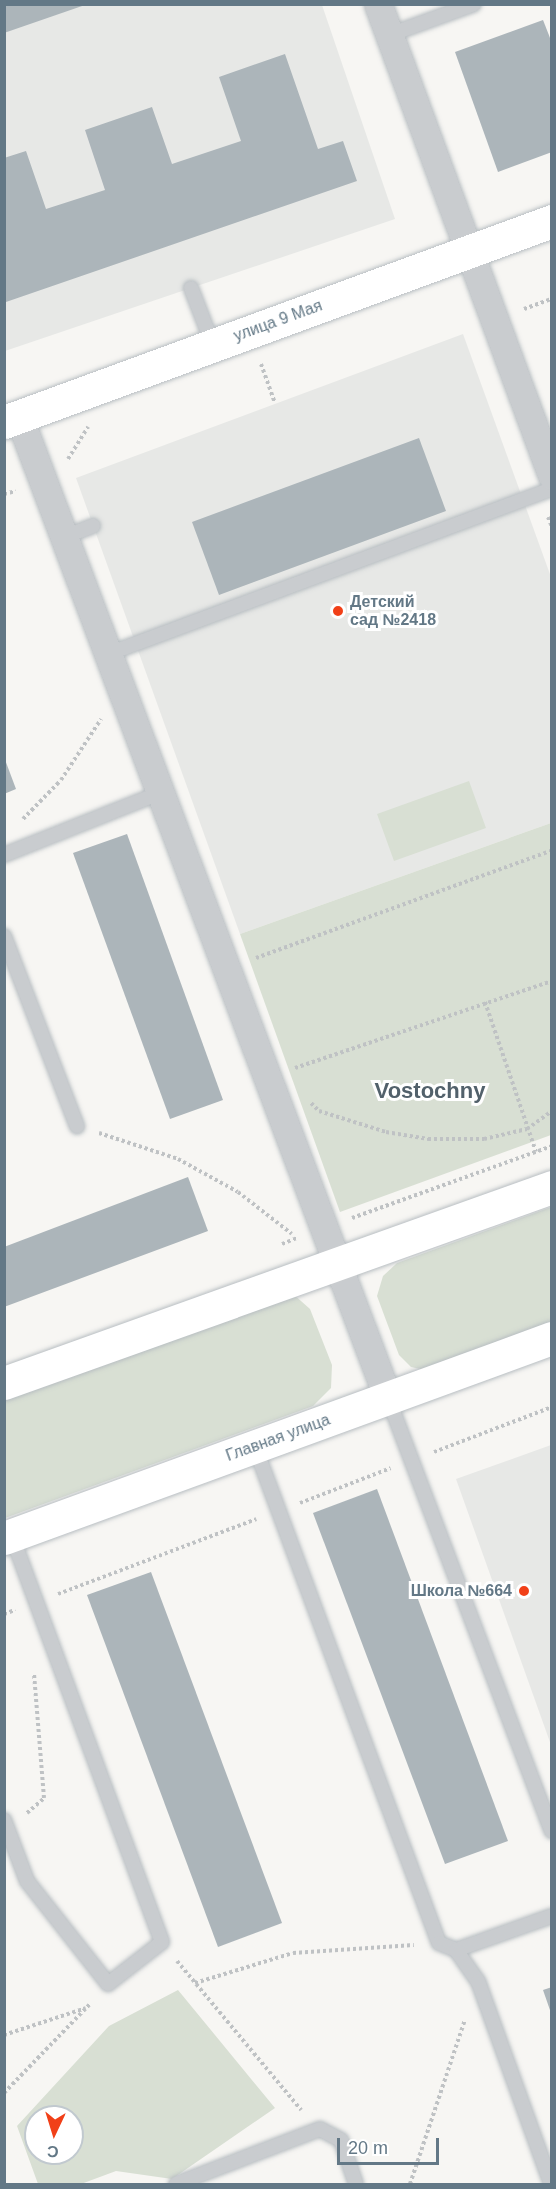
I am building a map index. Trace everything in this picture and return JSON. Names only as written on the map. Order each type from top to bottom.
[{"type":"street","points":[[378,4],[552,476]]},
{"type":"street","name":"улица 9 Мая","points":[[12,420],[552,221]]},
{"type":"street","points":[[12,420],[64,537],[388,1398]]},
{"type":"street","points":[[4,1383],[552,1186]]},
{"type":"street","name":"Главная улица","points":[[8,1537],[552,1338]]},
{"type":"lane","points":[[389,35],[474,4]]},
{"type":"lane","points":[[191,288],[213,345]]},
{"type":"lane","points":[[108,654],[552,489]]},
{"type":"lane","points":[[64,537],[93,526]]},
{"type":"lane","points":[[4,855],[160,793]]},
{"type":"lane","points":[[4,936],[77,1126]]},
{"type":"lane","points":[[388,1398],[552,1831]]},
{"type":"lane","points":[[255,1447],[439,1943],[456,1950],[478,1981],[551,2184]]},
{"type":"lane","points":[[5,1822],[27,1881],[108,1984],[162,1942],[54,1648],[8,1537]]},
{"type":"lane","points":[[456,1950],[552,1916]]},
{"type":"lane","points":[[176,2184],[320,2129],[341,2140],[356,2184]]},
{"type":"path","points":[[250,366],[261,362],[275,403]]},
{"type":"path","points":[[63,467],[88,427],[99,423]]},
{"type":"path","points":[[21,822],[61,780],[121,688]]},
{"type":"path","points":[[252,959],[552,850]]},
{"type":"path","points":[[293,1069],[552,981]]},
{"type":"path","points":[[485,1002],[536,1152]]},
{"type":"path","points":[[304,1096],[319,1111],[386,1132],[428,1139],[484,1138],[527,1129],[552,1111]]},
{"type":"path","points":[[77,1126],[178,1159],[238,1192],[297,1238]]},
{"type":"path","points":[[5,1822],[25,1815],[44,1798],[34,1672],[54,1648]]},
{"type":"path","points":[[162,1942],[285,2093],[320,2129]]},
{"type":"path","points":[[195,1983],[293,1953],[439,1943]]},
{"type":"path","points":[[410,2184],[478,1981]]},
{"type":"path","points":[[4,2093],[108,1984]]},
{"type":"path","points":[[4,2035],[87,2007]]},
{"type":"shaded area","points":[[4,5],[322,5],[395,219],[5,351]]},
{"type":"shaded area","name":"Детский сад №2418","points":[[463,334],[551,577],[551,823],[240,934],[76,478]]},
{"type":"shaded area","points":[[469,781],[486,828],[394,861],[377,814]]},
{"type":"shaded area","points":[[551,823],[551,1135],[340,1212],[240,934]]},
{"type":"shaded area","points":[[551,1207],[551,1329],[434,1372],[411,1367],[399,1355],[377,1296],[383,1276],[397,1263]]},
{"type":"shaded area","points":[[292,1293],[310,1309],[332,1365],[331,1388],[313,1406],[5,1518],[5,1392]]},
{"type":"shaded area","name":"Школа №664","points":[[552,1445],[551,1745],[456,1479]]},
{"type":"shaded area","points":[[178,1990],[275,2108],[172,2179],[116,2171],[81,2184],[38,2184],[31,2165],[84,2165],[84,2105],[36,2105],[109,2026]]},
{"type":"shaded area","points":[[24,2118],[24,2145],[17,2126]]},
{"type":"building","points":[[4,4],[85,4],[85,5],[4,33]]},
{"type":"building","points":[[543,20],[552,43],[552,152],[498,172],[455,52]]},
{"type":"building","points":[[285,54],[318,149],[343,141],[357,181],[6,302],[4,158],[26,151],[46,209],[105,190],[85,130],[152,107],[172,164],[241,141],[219,77]]},
{"type":"building","points":[[419,438],[446,511],[219,595],[192,522]]},
{"type":"building","points":[[4,757],[16,789],[4,794]]},
{"type":"building","points":[[127,834],[223,1100],[170,1119],[73,853]]},
{"type":"building","points":[[188,1177],[208,1231],[4,1307],[4,1247]]},
{"type":"building","points":[[377,1489],[508,1841],[445,1864],[313,1513]]},
{"type":"building","points":[[151,1572],[282,1923],[218,1947],[87,1595]]},
{"type":"building","points":[[552,1987],[552,2013],[551,2013],[543,1990]]},
{"type":"place","name":"Детский сад №2418","points":[[338,611]]},
{"type":"place","name":"Школа №664","points":[[524,1591]]},
{"type":"district","name":"Vostochny","points":[[430,1091]]}]
